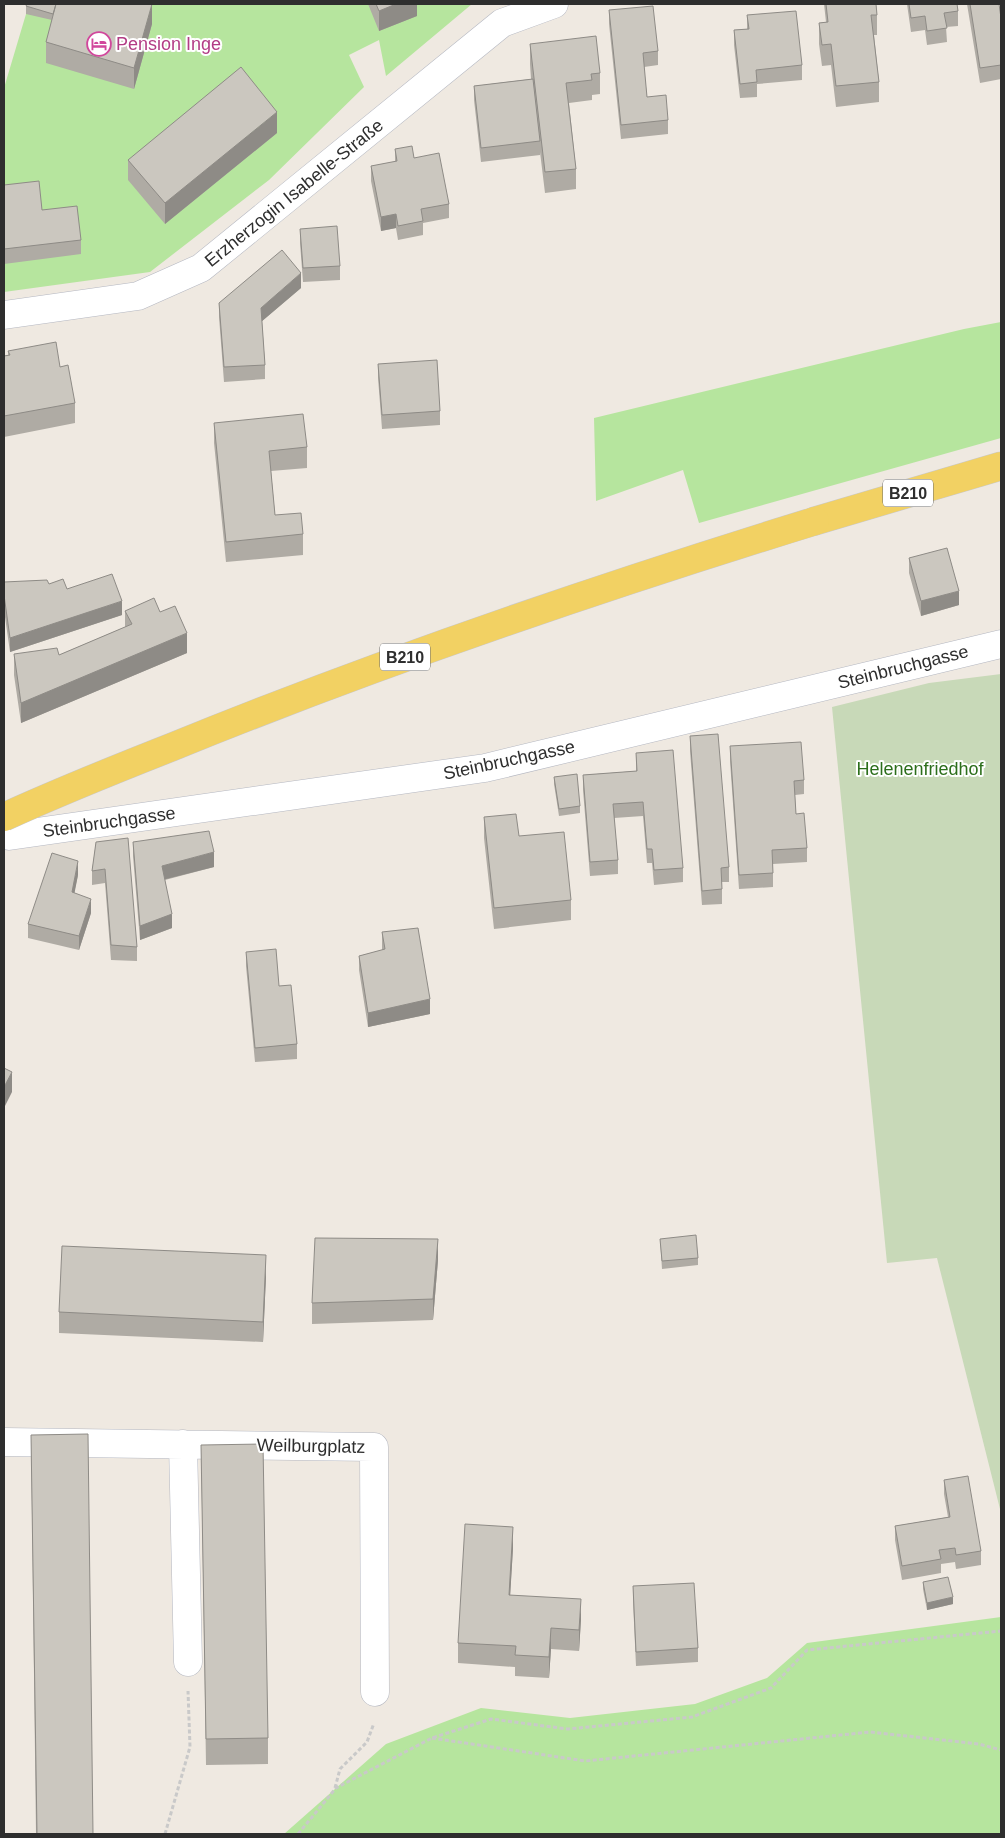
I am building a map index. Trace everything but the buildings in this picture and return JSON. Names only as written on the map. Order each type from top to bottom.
[{"type":"main road","name":"B210","points":[[5,836],[189,739],[341,680],[656,570],[1001,466]]},
{"type":"street","name":"Erzherzogin Isabelle-Straße","points":[[4,315],[138,296],[201,268],[502,23],[554,4]]},
{"type":"street","name":"Steinbruchgasse","points":[[5,836],[485,768],[1001,644]]},
{"type":"street","points":[[4,806],[5,836]]},
{"type":"street","name":"Weilburgplatz","points":[[4,1442],[374,1446],[375,1705]]},
{"type":"street","points":[[184,1444],[188,1662]]},
{"type":"path","points":[[298,1834],[336,1788],[432,1738],[491,1720],[568,1729],[692,1717],[771,1688],[807,1650],[1001,1631]]},
{"type":"path","points":[[165,1834],[190,1747],[188,1662]]},
{"type":"path","points":[[336,1788],[340,1769],[368,1742],[375,1705]]},
{"type":"path","points":[[432,1738],[585,1761],[870,1732],[979,1744],[1001,1750]]},
{"type":"green space","points":[[29,4],[472,4],[386,76],[379,40],[349,55],[364,87],[269,180],[150,272],[4,292],[4,88]]},
{"type":"green space","points":[[1001,322],[1001,438],[699,523],[683,470],[596,501],[594,418],[964,329]]},
{"type":"green space","name":"Helenenfriedhof","points":[[1001,674],[1001,1513],[937,1258],[887,1263],[832,707],[929,683]]},
{"type":"green space","points":[[1001,1617],[1001,1834],[284,1834],[386,1744],[481,1708],[570,1718],[695,1704],[767,1678],[807,1643]]},
{"type":"place","name":"Pension Inge","points":[[99,44]]}]
